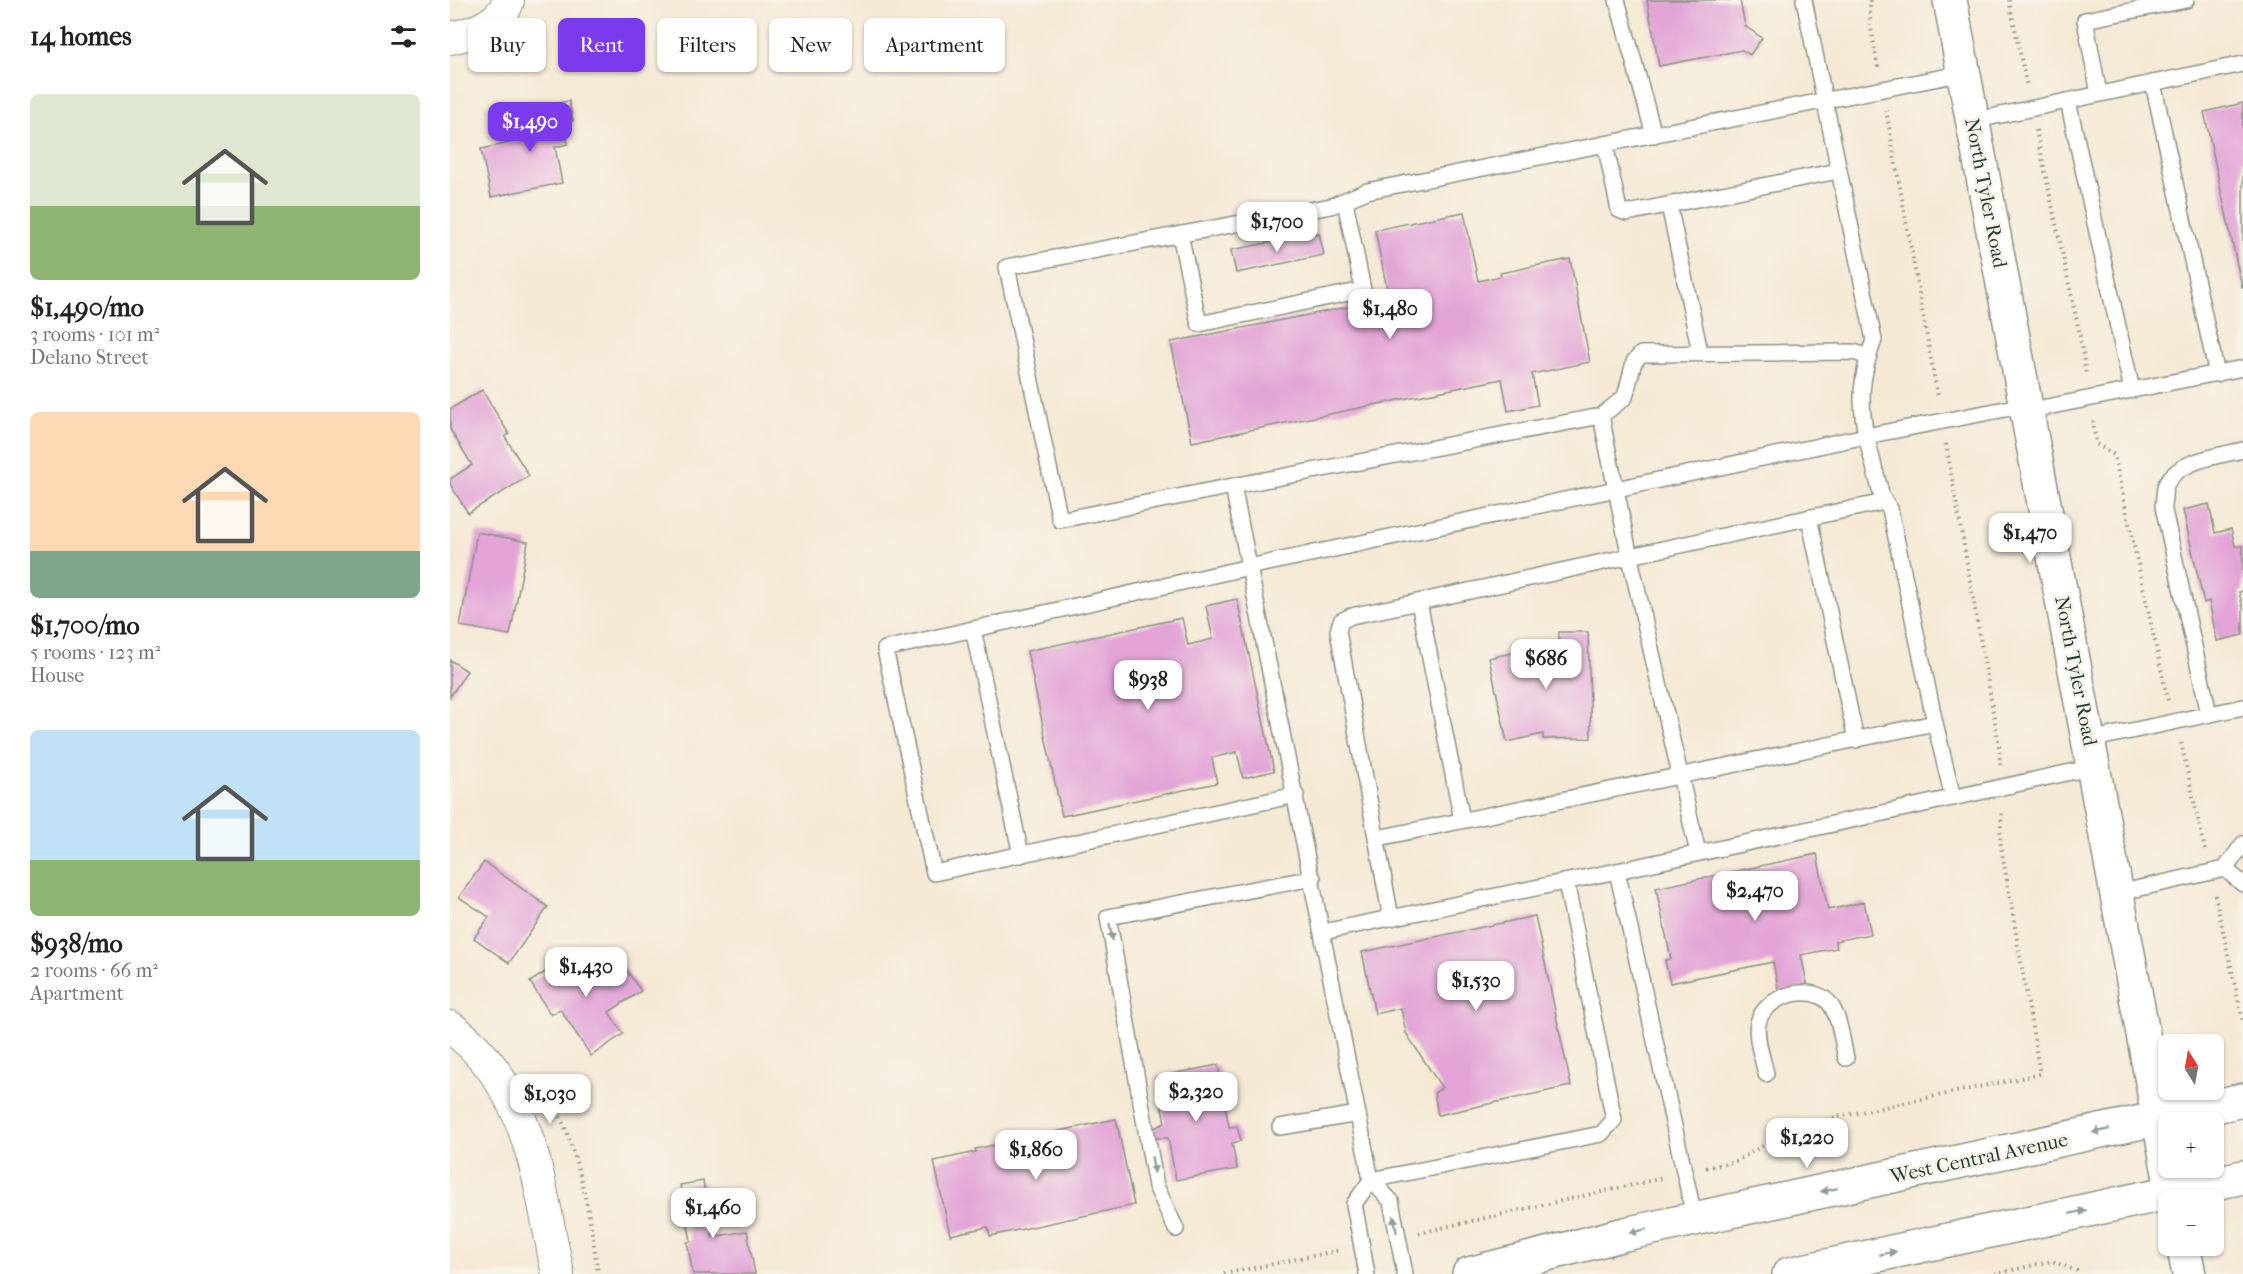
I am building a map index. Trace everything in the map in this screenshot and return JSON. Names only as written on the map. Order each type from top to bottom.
[{"type":"main road","name":"North Tyler Road","points":[[1950,0],[2158,1113]]},
{"type":"main road","name":"West Central Avenue","points":[[2190,1112],[2243,1100]]},
{"type":"main road","name":"West Central Avenue","points":[[1469,1274],[1625,1234],[2158,1119]]},
{"type":"main road","points":[[2196,1190],[2243,1177]]},
{"type":"main road","points":[[1789,1274],[2158,1199]]},
{"type":"main road","points":[[2185,1256],[2189,1274]]},
{"type":"street","points":[[450,38],[469,34],[494,21],[508,0]]},
{"type":"street","points":[[450,1027],[491,1066],[513,1101],[529,1138],[542,1187],[558,1274]]},
{"type":"lane","points":[[1617,0],[1654,135]]},
{"type":"lane","points":[[1804,0],[1823,102],[1874,340],[1862,374],[1861,408],[1866,436],[1885,502],[1890,509],[1953,798]]},
{"type":"lane","points":[[2098,94],[2085,20],[2186,0]]},
{"type":"lane","points":[[1972,121],[2243,64]]},
{"type":"lane","points":[[1868,357],[1854,352],[1641,354],[1634,362],[1625,397],[1601,416],[1060,520],[1007,267],[1330,206],[1367,191],[1964,73]]},
{"type":"lane","points":[[2153,83],[2217,374]]},
{"type":"lane","points":[[2068,101],[2132,390]]},
{"type":"lane","points":[[1605,144],[1619,210],[1627,213],[1838,171]]},
{"type":"lane","points":[[1180,234],[1198,324],[1363,290],[1345,201]]},
{"type":"lane","points":[[1669,205],[1700,352]]},
{"type":"lane","points":[[1296,795],[934,873],[885,649],[1250,567],[1866,436],[2089,399],[2243,368]]},
{"type":"lane","points":[[1601,416],[1630,558],[1698,854]]},
{"type":"lane","points":[[2210,714],[2163,506],[2166,487],[2175,473],[2192,464],[2243,450]]},
{"type":"lane","points":[[1233,486],[1313,878],[1371,1180],[1391,1201],[1405,1274]]},
{"type":"lane","points":[[1391,918],[1338,631],[1341,621],[1352,616],[1630,558],[1686,542],[1885,502]]},
{"type":"lane","points":[[1809,517],[1856,740]]},
{"type":"lane","points":[[1419,602],[1462,820]]},
{"type":"lane","points":[[973,629],[1021,855]]},
{"type":"lane","points":[[1323,932],[1953,798],[2091,753],[2175,722],[2243,707]]},
{"type":"lane","points":[[1378,838],[1935,723]]},
{"type":"lane","points":[[2118,893],[2225,869],[2243,844]]},
{"type":"lane","points":[[2225,869],[2243,884]]},
{"type":"lane","points":[[1617,871],[1695,1220]]},
{"type":"lane","points":[[1176,1229],[1156,1186],[1108,917],[1313,878]]},
{"type":"lane","points":[[1367,1274],[1354,1204],[1371,1180],[1601,1134],[1614,1120],[1566,882]]},
{"type":"lane","points":[[1766,1074],[1757,1034],[1758,1022],[1766,1008],[1789,995],[1804,993],[1820,995],[1831,1005],[1846,1058]]},
{"type":"lane","points":[[1280,1127],[1358,1114]]},
{"type":"path","points":[[2009,0],[2079,331],[2096,444],[2114,455],[2165,690],[2175,722],[2243,1021]]},
{"type":"path","points":[[550,1095],[566,1126],[590,1216],[598,1274]]},
{"type":"path","points":[[1995,1274],[2052,1261],[2077,1270],[2079,1274]]},
{"type":"building","points":[[1647,0],[1740,0],[1745,26],[1762,38],[1750,55],[1742,50],[1659,66]]},
{"type":"building","points":[[569,101],[573,121],[564,123],[568,144],[555,147],[562,183],[491,197],[481,149],[527,139],[522,110]]},
{"type":"building","points":[[2243,103],[2243,287],[2242,287],[2204,112]]},
{"type":"building","points":[[1464,212],[1478,281],[1501,276],[1500,273],[1570,259],[1590,362],[1532,374],[1538,405],[1508,411],[1502,379],[1192,442],[1171,342],[1389,299],[1375,230]]},
{"type":"building","points":[[1319,233],[1324,255],[1236,273],[1231,250]]},
{"type":"building","points":[[482,390],[509,434],[505,437],[529,476],[468,513],[450,484],[450,479],[472,465],[450,429],[450,409]]},
{"type":"building","points":[[2209,504],[2215,533],[2231,529],[2235,546],[2243,546],[2243,591],[2239,592],[2243,608],[2243,635],[2217,641],[2209,601],[2204,603],[2183,510]]},
{"type":"building","points":[[477,532],[528,542],[510,635],[460,626]]},
{"type":"building","points":[[1237,599],[1274,771],[1243,778],[1237,752],[1212,758],[1217,783],[1062,816],[1027,651],[1182,618],[1188,645],[1213,639],[1206,606]]},
{"type":"building","points":[[1559,632],[1588,632],[1591,738],[1543,739],[1543,734],[1507,742],[1489,658],[1559,643]]},
{"type":"building","points":[[450,660],[467,671],[450,697]]},
{"type":"building","points":[[1817,854],[1828,910],[1864,902],[1871,934],[1835,941],[1837,948],[1801,955],[1808,987],[1779,993],[1773,962],[1670,983],[1665,960],[1671,959],[1656,888]]},
{"type":"building","points":[[484,862],[548,907],[509,963],[474,938],[489,917],[459,897]]},
{"type":"building","points":[[1535,916],[1571,1086],[1438,1115],[1434,1093],[1442,1088],[1406,1033],[1401,1008],[1375,1014],[1362,952]]},
{"type":"building","points":[[580,949],[600,980],[623,965],[641,991],[609,1012],[623,1034],[591,1056],[560,1009],[551,1015],[530,982]]},
{"type":"building","points":[[1218,1065],[1229,1127],[1237,1126],[1241,1141],[1232,1143],[1237,1169],[1176,1180],[1168,1138],[1152,1138],[1150,1130],[1165,1123],[1156,1077]]},
{"type":"building","points":[[1116,1119],[1134,1205],[990,1236],[988,1227],[950,1235],[934,1161],[976,1152],[975,1149]]},
{"type":"building","points":[[703,1181],[713,1237],[747,1231],[755,1274],[693,1274],[687,1242],[691,1241],[680,1185]]}]
